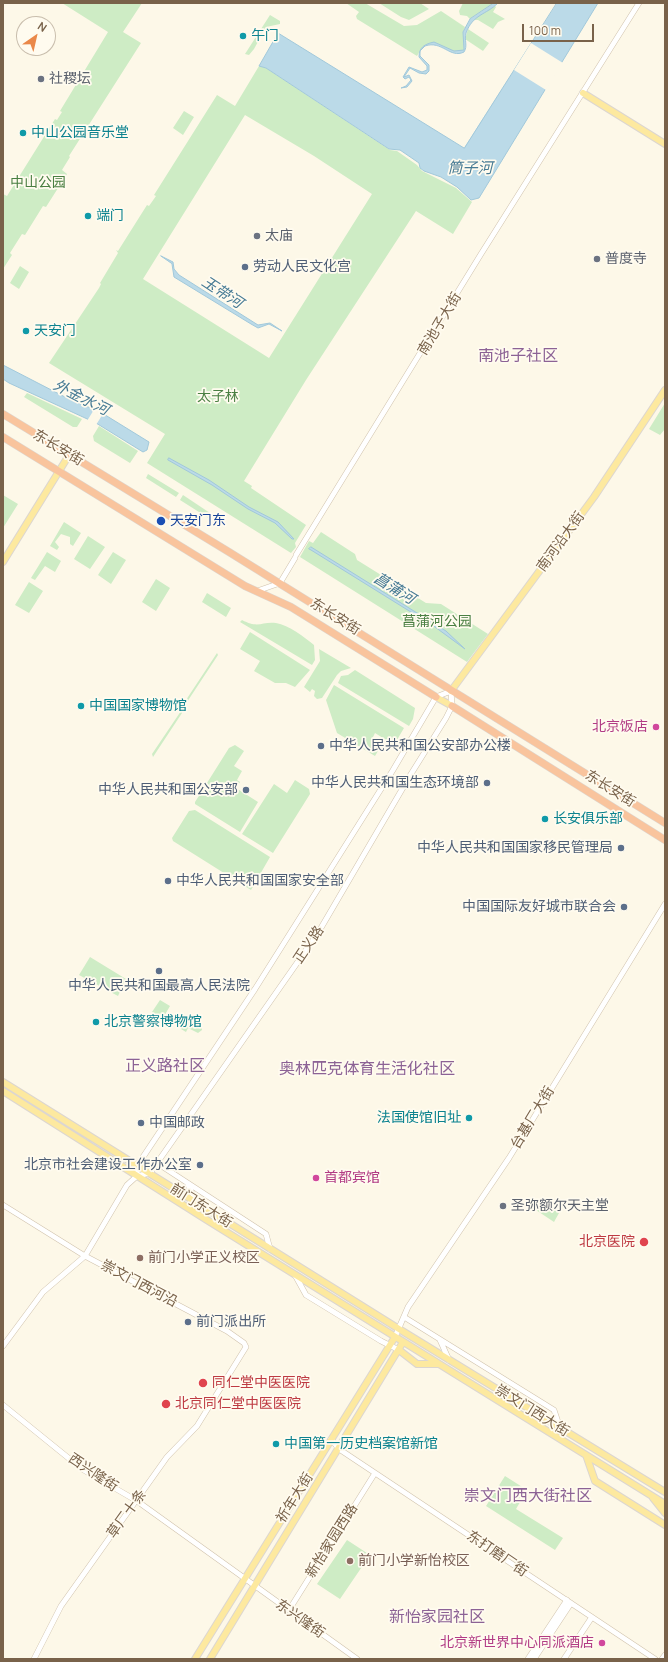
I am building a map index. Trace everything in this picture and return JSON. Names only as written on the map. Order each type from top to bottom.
[{"type":"highway","name":"东长安街","points":[[3,414],[280,583],[665,823]]},
{"type":"highway","name":"东长安街","points":[[3,437],[239,582],[291,607],[436,697]]},
{"type":"highway","name":"东长安街","points":[[452,706],[665,840]]},
{"type":"main road","points":[[583,93],[665,144]]},
{"type":"main road","name":"南河沿大街","points":[[451,691],[594,497],[665,390]]},
{"type":"main road","points":[[3,562],[69,455]]},
{"type":"main road","name":"东长安街","points":[[436,697],[452,706]]},
{"type":"main road","name":"前门东大街","points":[[3,1082],[399,1329]]},
{"type":"main road","name":"前门东大街","points":[[3,1091],[403,1342]]},
{"type":"main road","name":"崇文门西大街","points":[[399,1329],[665,1492]]},
{"type":"main road","name":"祈年大街","points":[[195,1659],[391,1346],[395,1337]]},
{"type":"main road","name":"崇文门西大街","points":[[403,1342],[665,1504]]},
{"type":"main road","name":"祈年大街","points":[[210,1659],[403,1342]]},
{"type":"main road","points":[[399,1350],[417,1364],[439,1364]]},
{"type":"main road","points":[[586,1455],[595,1481],[665,1525]]},
{"type":"main road","points":[[649,1494],[665,1513]]},
{"type":"street","name":"南池子大街","points":[[280,583],[481,254],[639,3]]},
{"type":"street","points":[[257,591],[280,583]]},
{"type":"street","points":[[436,697],[451,691],[452,706]]},
{"type":"street","name":"正义路","points":[[137,1166],[255,989],[393,770],[436,697]]},
{"type":"street","name":"正义路","points":[[150,1173],[222,1068],[318,933],[452,706]]},
{"type":"street","name":"台基厂大街","points":[[395,1337],[408,1307],[508,1158],[665,904]]},
{"type":"street","points":[[157,1163],[266,1234],[270,1249]]},
{"type":"street","points":[[137,1166],[137,1176]]},
{"type":"street","points":[[3,1346],[43,1292],[84,1256],[127,1185],[137,1176],[150,1173]]},
{"type":"street","points":[[188,1184],[198,1204]]},
{"type":"street","name":"崇文门西河沿","points":[[3,1205],[84,1256],[226,1331],[244,1343],[245,1350],[230,1374]]},
{"type":"street","points":[[295,1274],[306,1295],[399,1350]]},
{"type":"street","points":[[404,1317],[554,1410],[560,1428]]},
{"type":"street","points":[[399,1329],[403,1342]]},
{"type":"street","points":[[440,1339],[449,1360]]},
{"type":"street","name":"草厂十条","points":[[34,1659],[61,1606],[167,1457],[197,1426],[230,1374]]},
{"type":"street","name":"西兴隆街","points":[[3,1405],[82,1469],[137,1501],[245,1578]]},
{"type":"street","name":"东打磨厂街","points":[[332,1439],[339,1448],[375,1473],[656,1659]]},
{"type":"street","name":"新怡家园西路","points":[[289,1610],[375,1473]]},
{"type":"street","name":"东兴隆街","points":[[245,1578],[254,1587],[289,1610],[357,1659]]},
{"type":"street","points":[[528,1659],[569,1601]]},
{"type":"street","points":[[534,1659],[569,1601]]},
{"type":"street","points":[[564,1659],[592,1617]]},
{"type":"street","points":[[662,1659],[665,1655]]},
{"type":"green space","name":"中山公园","points":[[62,3],[142,3],[123,32],[141,43],[69,156],[70,157],[62,170],[67,174],[46,207],[43,206],[25,235],[22,234],[10,253],[12,255],[3,269],[3,194],[7,196],[55,119],[57,120],[62,112],[60,111],[108,32]]},
{"type":"green space","points":[[346,3],[365,3],[404,26],[417,25],[441,11],[465,27],[463,32],[464,50],[458,52],[451,51],[435,43],[423,47],[417,56],[357,19],[356,16],[359,12]]},
{"type":"green space","points":[[379,3],[420,3],[429,9],[409,20],[401,17]]},
{"type":"green space","points":[[463,3],[494,3],[470,19],[467,16],[460,15],[459,11]]},
{"type":"green space","points":[[495,6],[496,7],[493,12],[505,19],[498,22],[493,29],[478,20],[474,20],[480,13]]},
{"type":"green space","points":[[270,15],[280,21],[280,24],[266,27],[254,49],[249,55],[245,54]]},
{"type":"green space","points":[[468,29],[489,43],[483,51],[465,39]]},
{"type":"green space","name":"太子林","points":[[259,66],[266,68],[390,150],[397,151],[417,165],[422,171],[456,188],[472,202],[453,234],[416,211],[306,380],[244,481],[252,486],[251,488],[306,525],[295,543],[296,547],[291,553],[147,463],[165,434],[49,363],[99,288],[100,283],[118,253],[116,250],[118,251],[147,205],[149,206],[156,196],[154,195],[217,95],[235,106]],"holes":[[[245,115],[314,156],[372,194],[269,358],[143,279]]]},
{"type":"green space","points":[[184,111],[194,117],[183,135],[173,128]]},
{"type":"green space","points":[[20,266],[29,272],[19,289],[10,283]]},
{"type":"green space","points":[[27,393],[82,419],[77,427],[73,427],[24,397]]},
{"type":"green space","points":[[665,403],[665,429],[660,435],[649,429]]},
{"type":"green space","points":[[99,426],[138,451],[130,463],[94,441],[93,436]]},
{"type":"green space","points":[[148,474],[179,493],[176,497],[146,478]]},
{"type":"green space","points":[[3,495],[18,504],[3,528]]},
{"type":"green space","points":[[183,495],[213,515],[210,519],[180,500]]},
{"type":"green space","points":[[64,522],[81,533],[73,546],[70,544],[70,537],[61,534],[55,542],[59,547],[57,550],[50,546]]},
{"type":"green space","name":"菖蒲河公园","points":[[321,532],[355,554],[357,560],[426,603],[441,604],[488,634],[467,662],[300,557],[309,541],[313,543]]},
{"type":"green space","points":[[88,536],[105,547],[90,569],[74,559]]},
{"type":"green space","points":[[47,552],[61,561],[55,572],[45,566],[35,580],[31,578]]},
{"type":"green space","points":[[113,552],[126,560],[111,584],[98,575]]},
{"type":"green space","points":[[156,579],[170,588],[156,611],[142,602]]},
{"type":"green space","points":[[29,582],[43,591],[29,613],[15,605]]},
{"type":"green space","points":[[207,593],[231,608],[226,617],[202,602]]},
{"type":"green space","points":[[242,620],[253,624],[276,623],[291,629],[314,645],[315,660],[312,665],[240,622]]},
{"type":"green space","points":[[250,632],[310,670],[295,687],[286,683],[275,683],[254,671],[260,661],[240,649]]},
{"type":"green space","points":[[319,649],[351,668],[341,671],[322,698],[317,699],[314,696],[315,691],[312,689],[310,692],[304,687],[320,661]]},
{"type":"green space","points":[[217,653],[218,655],[187,702],[186,700]]},
{"type":"green space","points":[[355,670],[415,708],[413,719],[409,726],[338,683],[341,676],[348,675]]},
{"type":"green space","points":[[334,685],[404,728],[394,745],[375,733],[372,739],[381,746],[375,756],[337,733],[326,700]]},
{"type":"green space","points":[[181,711],[182,713],[153,757],[152,754]]},
{"type":"green space","points":[[235,745],[244,751],[234,766],[242,771],[237,780],[240,782],[236,788],[258,802],[240,832],[195,804],[229,748]]},
{"type":"green space","points":[[295,780],[309,789],[310,794],[273,853],[242,834],[274,784],[287,793]]},
{"type":"green space","points":[[195,810],[270,857],[251,890],[173,841],[172,838],[189,811]]},
{"type":"green space","points":[[90,957],[126,979],[118,996],[79,975]]},
{"type":"green space","points":[[160,1000],[170,1006],[163,1018],[152,1012]]},
{"type":"green space","points":[[184,1016],[202,1026],[202,1030],[198,1033],[188,1028],[186,1032],[181,1029],[179,1025]]},
{"type":"green space","points":[[541,1202],[559,1213],[554,1222],[536,1210]]},
{"type":"green space","points":[[505,1476],[527,1490],[516,1509],[563,1538],[555,1550],[486,1506]]},
{"type":"green space","points":[[347,1540],[370,1555],[340,1599],[317,1584]]},
{"type":"water","points":[[494,3],[498,3],[472,22],[466,33],[466,47],[464,52],[459,54],[450,52],[436,45],[425,46],[420,51],[423,46],[434,42],[454,51],[464,50],[463,32],[470,19]]},
{"type":"water","name":"筒子河","points":[[557,3],[598,3],[479,198],[471,200],[457,187],[441,177],[424,171],[420,168],[419,163],[400,150],[389,149],[266,68],[259,66],[278,33],[464,148]]},
{"type":"water","points":[[420,51],[420,56],[429,65],[429,71],[426,74],[419,73],[410,68],[404,77],[409,75],[412,81],[407,87],[401,88],[406,86],[411,80],[409,77],[405,79],[403,77],[409,67],[422,72],[427,70],[427,66],[419,57]]},
{"type":"water","points":[[161,256],[173,262],[174,269],[179,275],[258,325],[270,323],[282,331],[269,324],[258,328],[174,277],[172,264]]},
{"type":"water","points":[[3,365],[63,396],[102,413],[149,442],[147,450],[143,452],[96,423],[9,383],[3,379]]},
{"type":"water","points":[[169,458],[209,480],[249,507],[278,522],[294,539],[292,539],[275,523],[248,509],[212,485],[168,460]]},
{"type":"water","points":[[311,547],[446,631],[465,649],[435,627],[309,549]]},
{"type":"pier","points":[[531,43],[563,63],[546,90],[514,70]]},
{"type":"pier","points":[[95,408],[104,412],[96,425],[87,421]]},
{"type":"place","name":"午门","points":[[243,36]]},
{"type":"place","name":"社稷坛","points":[[41,79]]},
{"type":"place","name":"中山公园音乐堂","points":[[23,133]]},
{"type":"place","name":"端门","points":[[88,216]]},
{"type":"place","name":"太庙","points":[[257,236]]},
{"type":"place","name":"普度寺","points":[[597,259]]},
{"type":"place","name":"劳动人民文化宫","points":[[245,267]]},
{"type":"place","name":"天安门","points":[[26,331]]},
{"type":"place","name":"天安门东","points":[[161,521]]},
{"type":"place","name":"中国国家博物馆","points":[[81,706]]},
{"type":"place","name":"北京饭店","points":[[656,727]]},
{"type":"place","name":"中华人民共和国公安部办公楼","points":[[321,746]]},
{"type":"place","name":"中华人民共和国生态环境部","points":[[487,783]]},
{"type":"place","name":"中华人民共和国公安部","points":[[246,790]]},
{"type":"place","name":"长安俱乐部","points":[[545,819]]},
{"type":"place","name":"中华人民共和国国家移民管理局","points":[[621,848]]},
{"type":"place","name":"中华人民共和国国家安全部","points":[[168,881]]},
{"type":"place","name":"中国国际友好城市联合会","points":[[624,907]]},
{"type":"place","name":"中华人民共和国最高人民法院","points":[[159,971]]},
{"type":"place","name":"北京警察博物馆","points":[[96,1022]]},
{"type":"place","name":"法国使馆旧址","points":[[469,1118]]},
{"type":"place","name":"中国邮政","points":[[141,1123]]},
{"type":"place","name":"北京市社会建设工作办公室","points":[[200,1165]]},
{"type":"place","name":"首都宾馆","points":[[316,1178]]},
{"type":"place","name":"圣弥额尔天主堂","points":[[503,1206]]},
{"type":"place","name":"北京医院","points":[[644,1242]]},
{"type":"place","name":"前门小学正义校区","points":[[140,1258]]},
{"type":"place","name":"前门派出所","points":[[188,1322]]},
{"type":"place","name":"同仁堂中医医院","points":[[203,1383]]},
{"type":"place","name":"北京同仁堂中医医院","points":[[166,1404]]},
{"type":"place","name":"中国第一历史档案馆新馆","points":[[276,1444]]},
{"type":"place","name":"前门小学新怡校区","points":[[350,1561]]},
{"type":"place","name":"北京新世界中心同派酒店","points":[[602,1643]]},
{"type":"district","name":"南池子社区","points":[[518,357]]},
{"type":"district","name":"正义路社区","points":[[165,1067]]},
{"type":"district","name":"奥林匹克体育生活化社区","points":[[367,1070]]},
{"type":"district","name":"崇文门西大街社区","points":[[528,1497]]},
{"type":"district","name":"新怡家园社区","points":[[437,1618]]},
{"type":"water label","name":"玉带河","points":[[222,293]]},
{"type":"water label","name":"外金水河","points":[[81,398]]},
{"type":"water label","name":"菖蒲河","points":[[394,589]]}]
